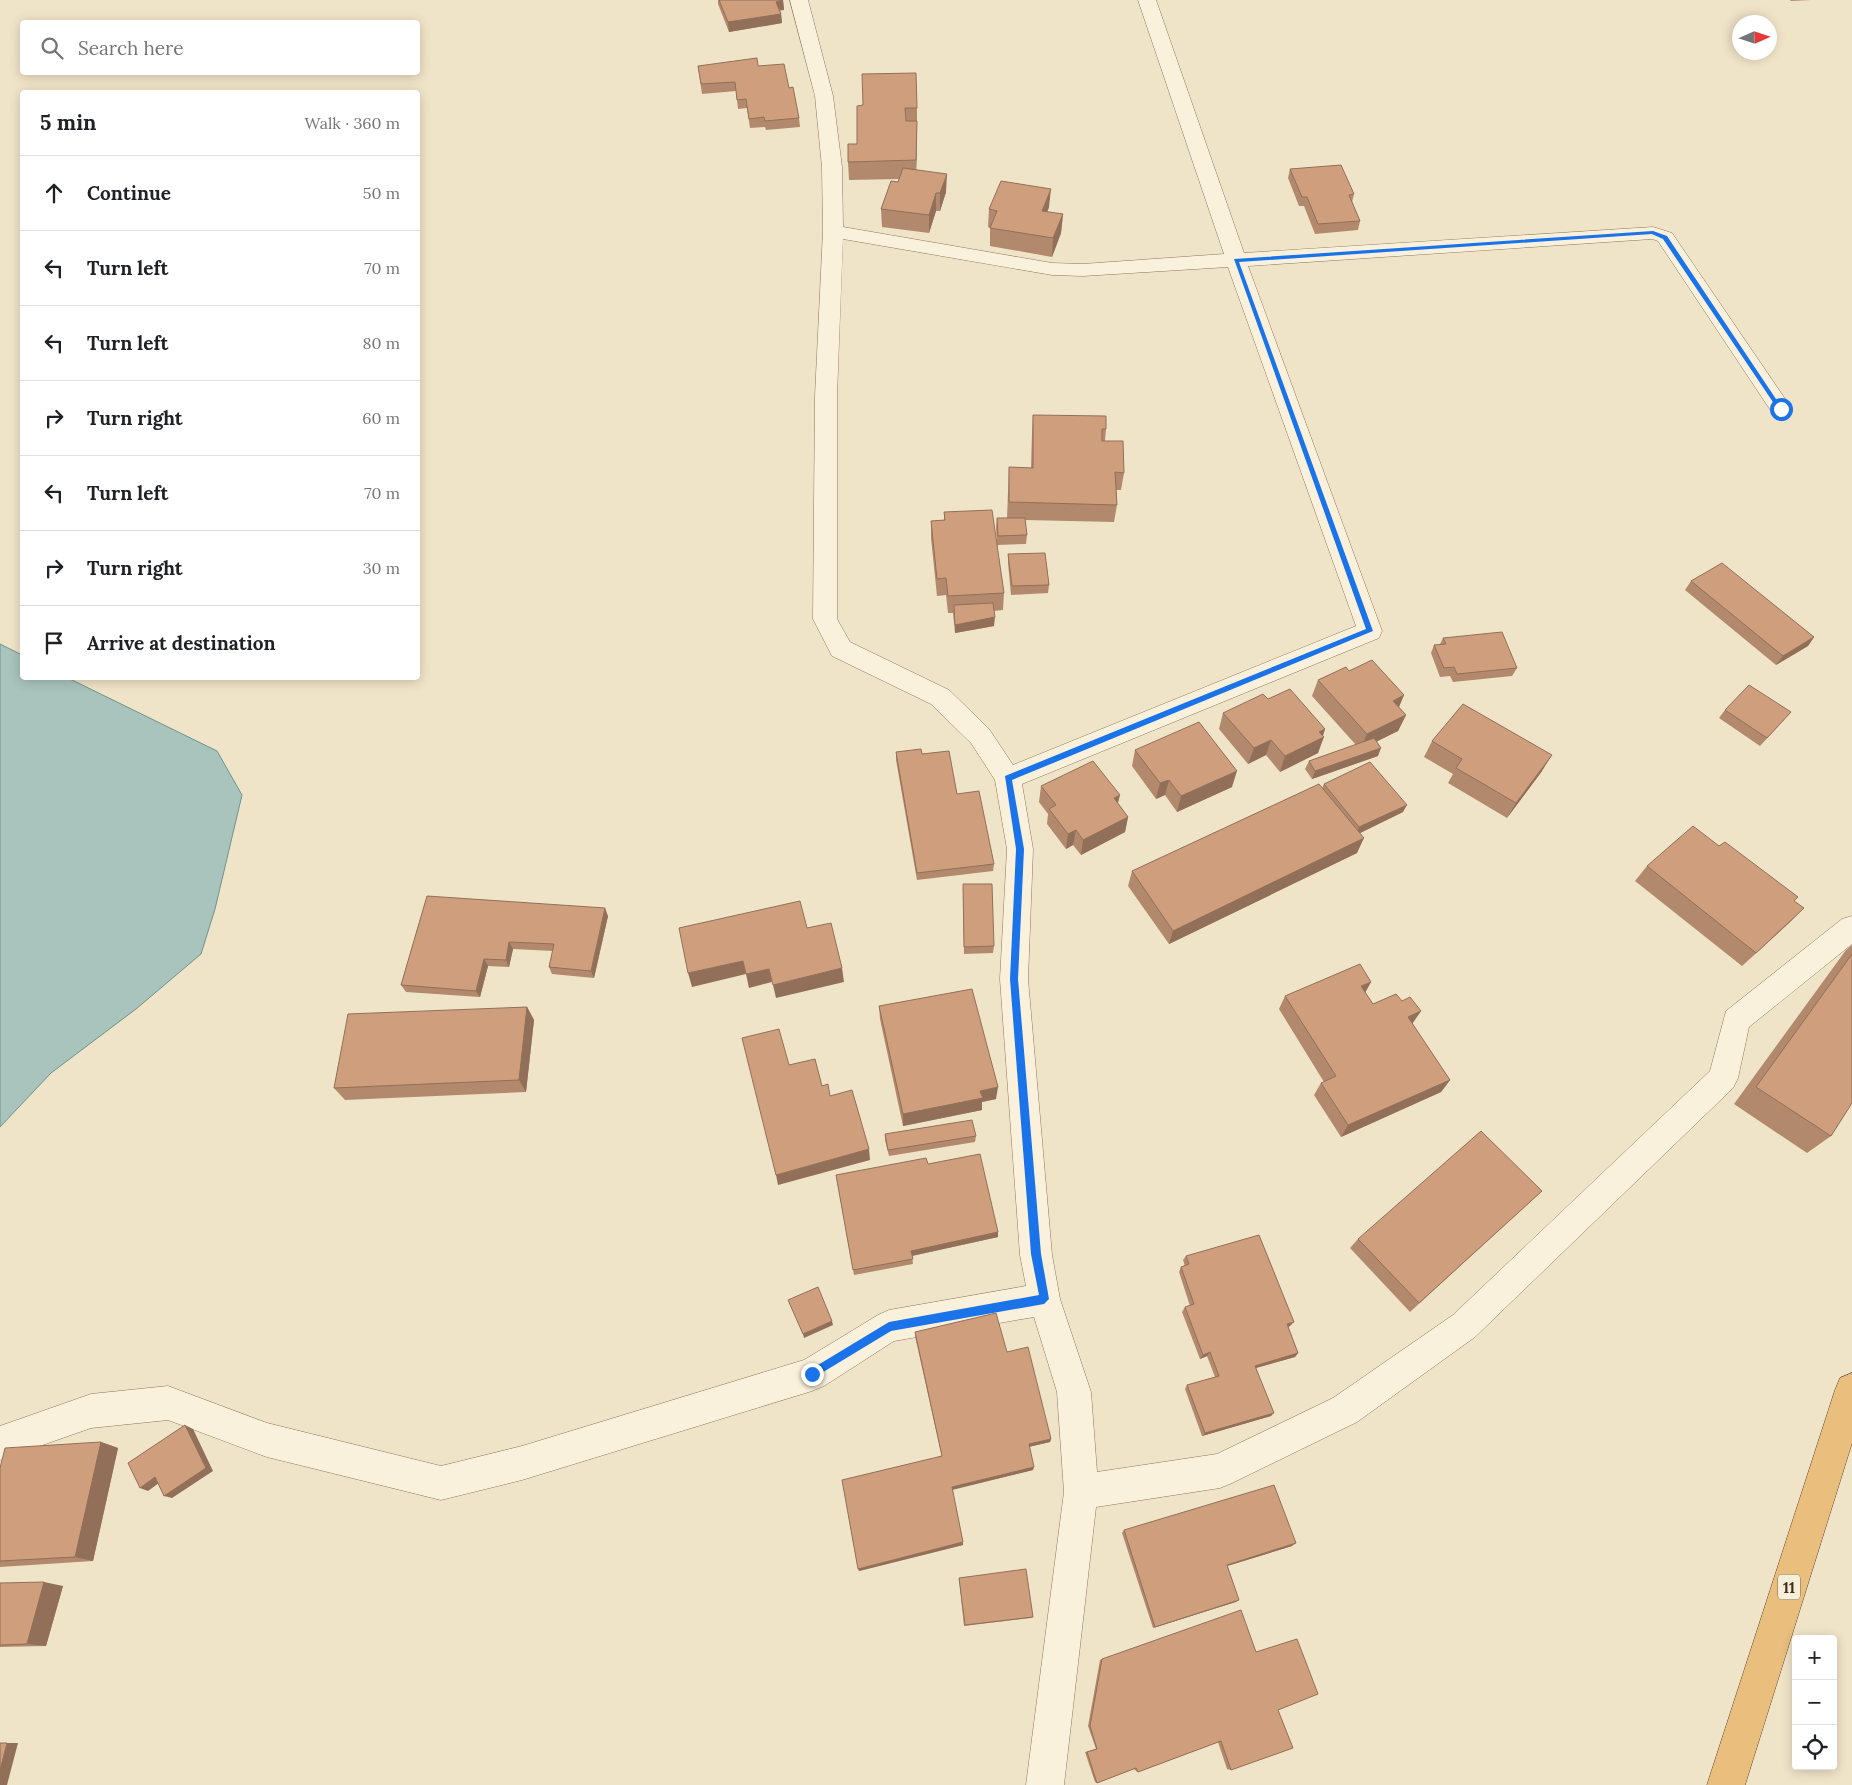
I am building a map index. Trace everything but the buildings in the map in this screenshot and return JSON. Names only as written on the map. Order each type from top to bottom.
[{"type":"highway","name":"11","points":[[1726,1785],[1852,1390]]},
{"type":"street","points":[[799,0],[824,96],[832,167],[833,231],[826,396],[825,619],[842,649],[940,697],[980,736],[1008,778],[1020,849],[1014,979],[1036,1254],[1044,1299],[1074,1392],[1081,1492],[1045,1785]]},
{"type":"street","points":[[1008,778],[1370,631],[1236,260],[1147,0]]},
{"type":"street","points":[[833,231],[1052,269],[1083,270],[1653,233],[1665,237],[1781,409]]},
{"type":"street","points":[[1081,1492],[1220,1470],[1345,1410],[1464,1326],[1723,1078],[1736,1020],[1852,928]]},
{"type":"street","points":[[0,1443],[91,1411],[168,1403],[266,1440],[441,1482],[522,1463],[812,1374],[889,1326],[1044,1299]]},
{"type":"water","points":[[0,644],[20,654],[20,680],[72,680],[217,751],[242,795],[215,909],[201,954],[136,1009],[51,1073],[0,1127]]},
{"type":"route","points":[[812,1374],[889,1326],[1044,1299],[1036,1254],[1014,979],[1020,849],[1008,778],[1042,766],[1370,631],[1236,260],[1653,233],[1665,237],[1781,409]]}]
